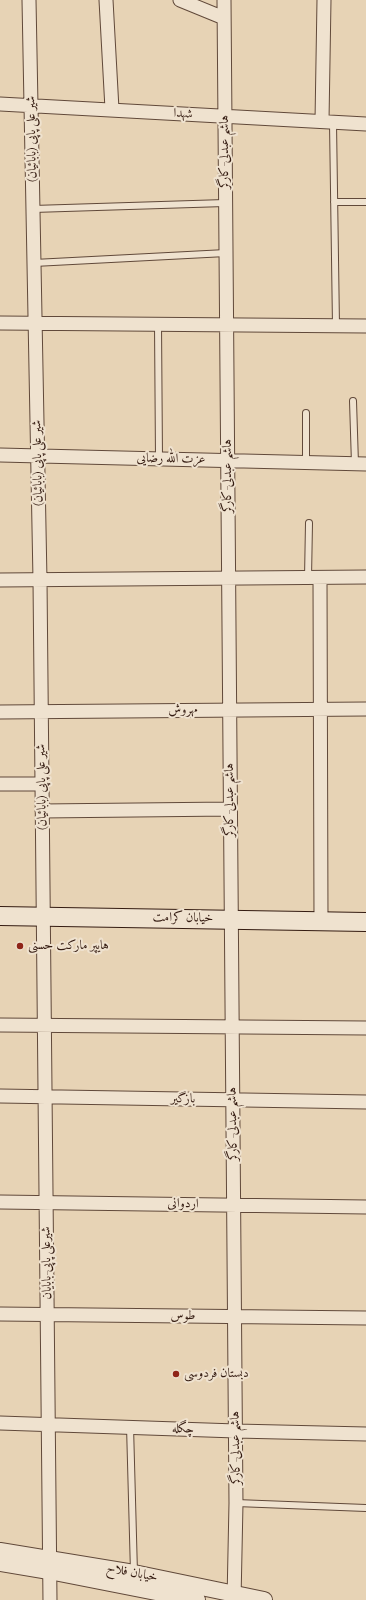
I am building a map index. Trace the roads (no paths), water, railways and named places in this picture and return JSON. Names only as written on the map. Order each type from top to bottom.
[{"type":"main road","name":"خیابان کرامت","points":[[0,916],[43,922]]},
{"type":"main road","name":"خیابان کرامت","points":[[0,926],[43,922],[231,924],[321,921],[366,922]]},
{"type":"main road","name":"خیابان کرامت","points":[[231,924],[366,932]]},
{"type":"street","name":"شیر علی پاپی (بابائیان)","points":[[28,0],[38,456],[42,712],[43,922]]},
{"type":"street","points":[[106,0],[112,109]]},
{"type":"street","points":[[180,0],[224,18]]},
{"type":"street","name":"هاشم عبدلی-کارگر","points":[[224,0],[232,1100],[236,1431],[234,1597]]},
{"type":"street","points":[[324,0],[328,122]]},
{"type":"street","name":"شهدا","points":[[0,104],[366,124]]},
{"type":"street","points":[[0,324],[366,326]]},
{"type":"street","name":"عزت الله رضایی","points":[[0,455],[360,464]]},
{"type":"street","points":[[0,580],[366,577]]},
{"type":"street","points":[[314,578],[320,709],[321,921]]},
{"type":"street","name":"مهروش","points":[[0,712],[366,709]]},
{"type":"street","points":[[0,784],[42,784]]},
{"type":"street","points":[[42,811],[230,810]]},
{"type":"street","name":"شیرعلی پاپی-بابایان","points":[[43,922],[50,1600]]},
{"type":"street","points":[[0,1025],[366,1028]]},
{"type":"street","name":"بازگیر","points":[[0,1096],[366,1102]]},
{"type":"street","name":"اردوانی","points":[[0,1202],[366,1207]]},
{"type":"street","name":"طوس","points":[[0,1314],[366,1318]]},
{"type":"street","name":"چگله","points":[[0,1423],[366,1434]]},
{"type":"street","name":"خیابان فلاح","points":[[0,1551],[49,1565],[197,1600]]},
{"type":"street","name":"خیابان فلاح","points":[[0,1563],[49,1565],[134,1573],[234,1597],[264,1600]]},
{"type":"lane","points":[[328,122],[334,202],[336,326]]},
{"type":"lane","points":[[33,209],[225,202]]},
{"type":"lane","points":[[334,202],[366,202]]},
{"type":"lane","points":[[34,263],[226,253]]},
{"type":"lane","points":[[158,324],[159,459]]},
{"type":"lane","points":[[354,401],[360,464]]},
{"type":"lane","points":[[306,413],[306,462]]},
{"type":"lane","points":[[309,523],[314,578]]},
{"type":"lane","points":[[130,1426],[134,1573]]},
{"type":"lane","points":[[236,1503],[366,1508]]},
{"type":"place","name":"هایپر مارکت حسنی","points":[[20,946]]},
{"type":"place","name":"دبستان فردوسی","points":[[176,1374]]}]
